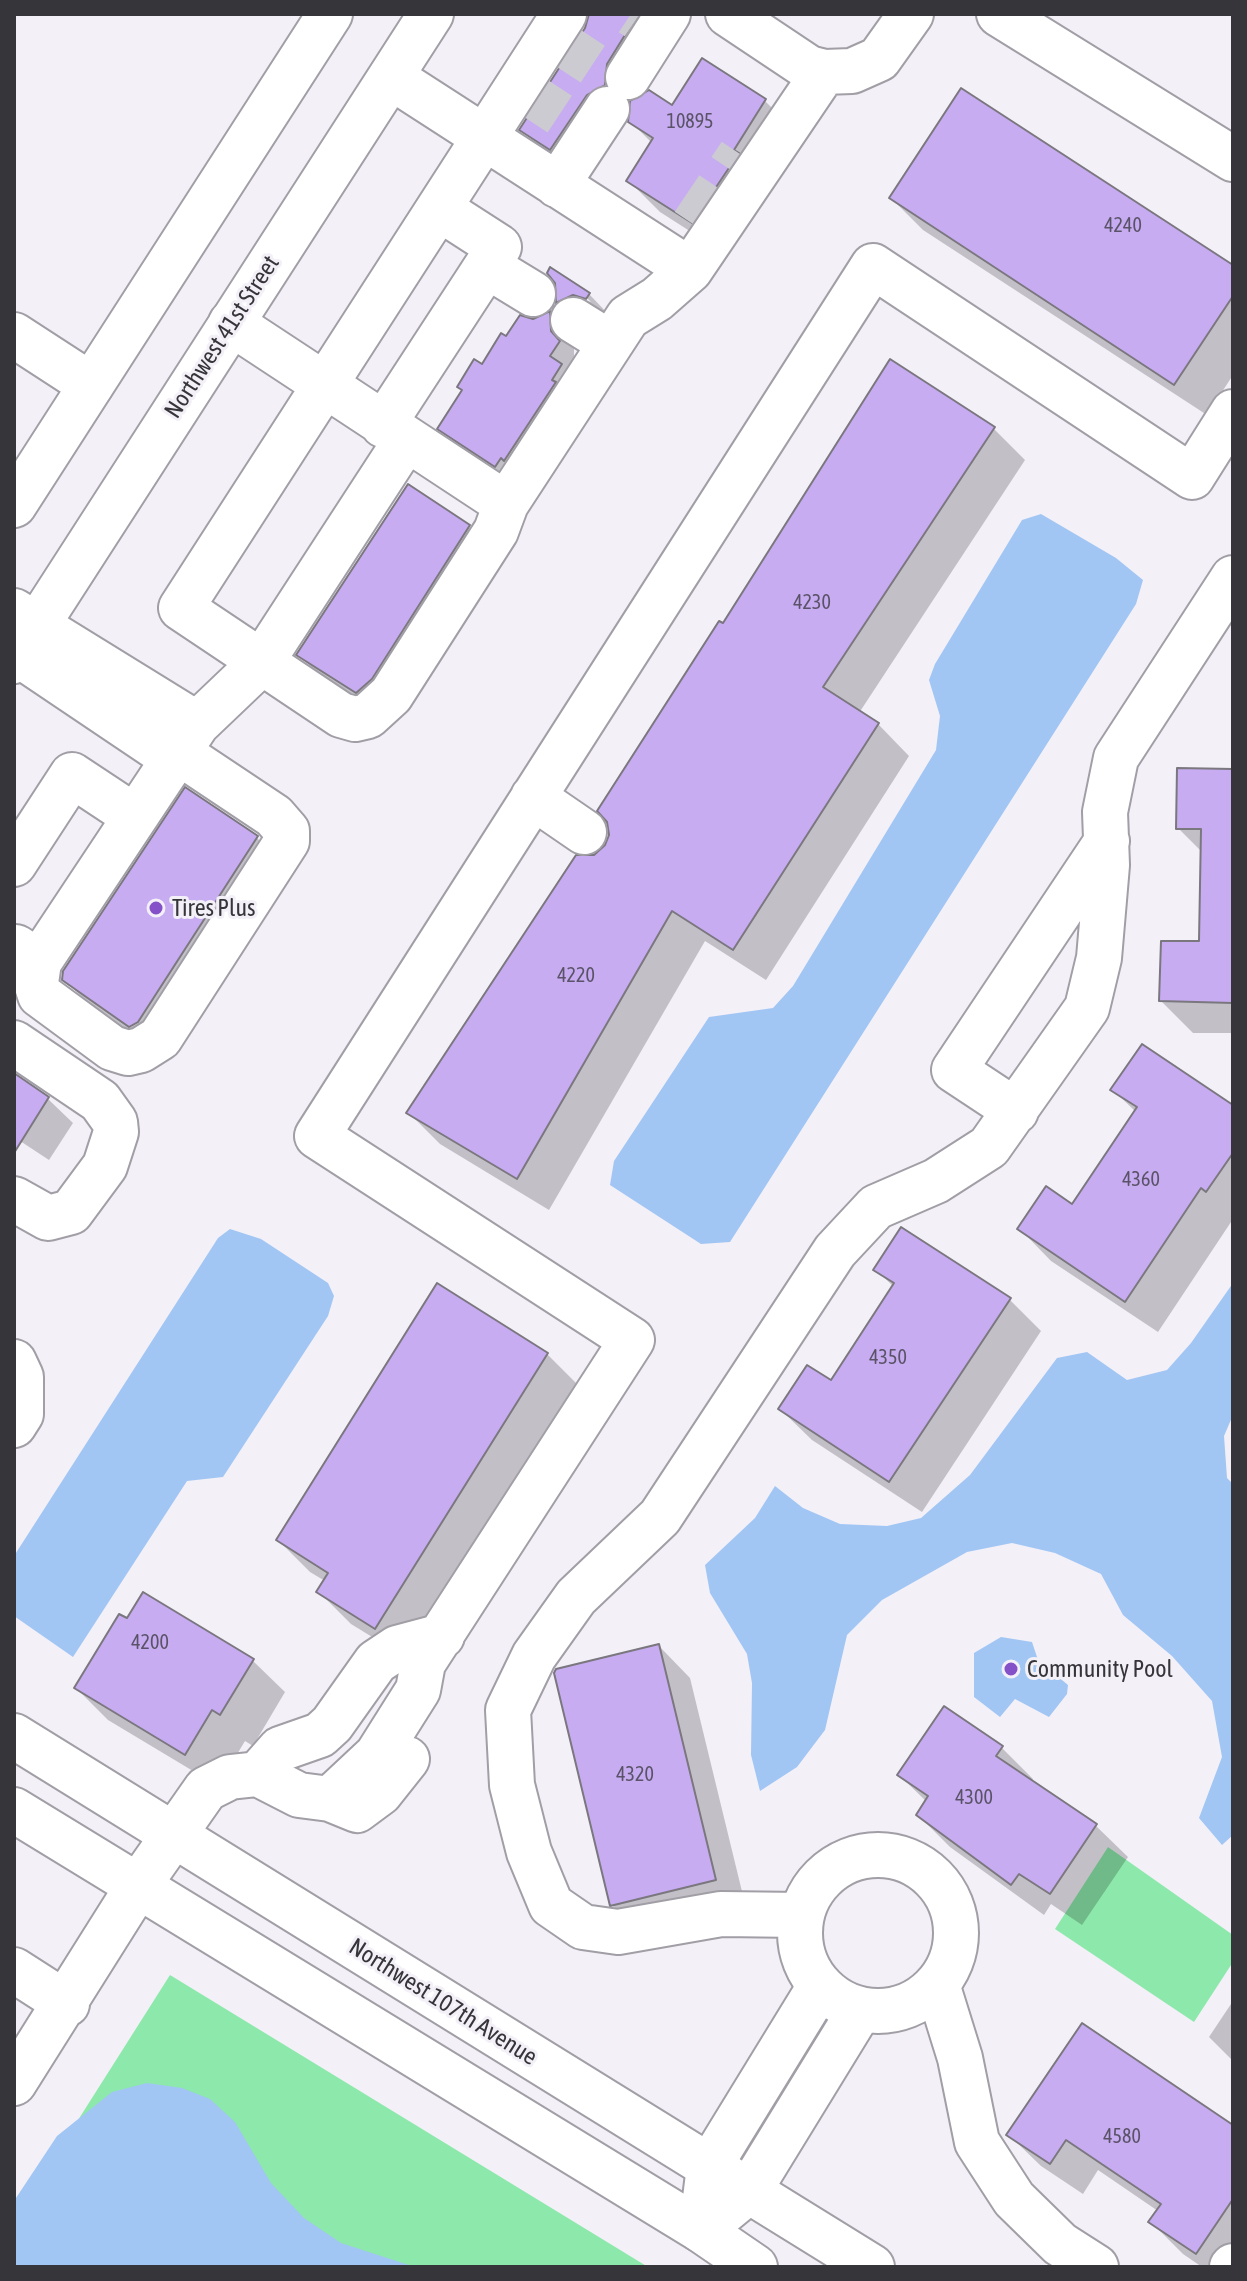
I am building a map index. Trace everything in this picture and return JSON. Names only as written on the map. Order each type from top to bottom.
[{"type":"main road","points":[[14,505],[330,14]]},
{"type":"main road","name":"Northwest 41st Street","points":[[21,638],[231,323],[431,14]]},
{"type":"main road","points":[[728,14],[809,68],[819,78]]},
{"type":"main road","points":[[740,154],[769,112],[793,94],[819,78],[852,71],[879,59],[911,14]]},
{"type":"main road","points":[[999,14],[1233,159]]},
{"type":"main road","points":[[557,185],[654,21]]},
{"type":"main road","points":[[557,30],[181,608],[341,715],[355,719],[368,716],[391,695],[496,531],[506,504],[628,317],[657,299],[690,270],[819,78]]},
{"type":"main road","points":[[391,77],[690,270]]},
{"type":"main road","points":[[21,638],[183,745],[274,816],[287,831],[287,841],[160,1038],[141,1050],[128,1053],[112,1048],[40,995],[26,954],[134,816],[183,745],[261,663],[499,247],[440,209]]},
{"type":"main road","points":[[604,214],[617,209],[668,235],[684,234],[693,224]]},
{"type":"main road","points":[[487,266],[533,294]]},
{"type":"main road","points":[[269,1762],[299,1795],[330,1799],[357,1810],[394,1779],[424,1705],[446,1691],[448,1675],[442,1636],[632,1340],[317,1136],[873,266],[1192,477],[1233,412]]},
{"type":"main road","points":[[573,320],[610,343]]},
{"type":"main road","points":[[231,323],[506,504]]},
{"type":"main road","points":[[14,335],[91,385]]},
{"type":"main road","points":[[802,1915],[721,1914],[618,1932],[583,1927],[551,1905],[529,1852],[512,1785],[508,1710],[534,1656],[576,1597],[668,1505],[835,1251],[876,1207],[936,1181],[989,1147],[1087,1008],[1099,958],[1107,841],[1105,812],[1116,758],[1233,578]]},
{"type":"main road","points":[[14,864],[72,775],[134,816]]},
{"type":"main road","points":[[533,797],[584,832]]},
{"type":"main road","points":[[1016,1111],[954,1070],[1107,841]]},
{"type":"main road","points":[[14,1043],[92,1095],[115,1122],[111,1154],[79,1206],[61,1217],[27,1207]]},
{"type":"main road","points":[[14,2083],[67,2004],[138,1886],[206,1789],[269,1762],[320,1735],[338,1716],[376,1662],[397,1648],[442,1636]]},
{"type":"main road","points":[[369,1672],[424,1705]]},
{"type":"main road","name":"Northwest 107th Avenue","points":[[14,1736],[872,2267]]},
{"type":"main road","points":[[14,1810],[701,2230],[755,2267]]},
{"type":"main road","points":[[886,1855],[914,1863],[936,1881],[951,1904],[956,1932],[951,1960],[937,1984],[902,2008],[860,2010],[820,1986],[806,1965],[800,1941],[802,1915],[813,1889],[833,1869],[858,1857],[886,1855]]},
{"type":"main road","points":[[14,1970],[67,2004]]},
{"type":"main road","points":[[937,1984],[960,2058],[977,2142],[1014,2199],[1060,2244],[1096,2267]]},
{"type":"main road","points":[[701,2230],[709,2167],[820,1986]]},
{"type":"main road","points":[[701,2230],[749,2191],[860,2010]]},
{"type":"main road","points":[[784,2044],[824,2069]]},
{"type":"green space","points":[[1108,1847],[1233,1935],[1233,1962],[1194,2022],[1055,1929]]},
{"type":"green space","points":[[170,1975],[648,2267],[14,2267],[14,2221]]},
{"type":"water","points":[[1041,514],[1116,558],[1143,580],[1136,604],[730,1242],[701,1244],[610,1185],[614,1161],[709,1017],[773,1008],[793,986],[936,750],[940,716],[929,680],[935,664],[1022,520]]},
{"type":"water","points":[[230,1229],[261,1239],[328,1283],[334,1296],[328,1316],[223,1477],[187,1481],[73,1657],[14,1616],[14,1556],[218,1238]]},
{"type":"water","points":[[1233,1283],[1233,1415],[1224,1436],[1227,1478],[1233,1484],[1233,1835],[1222,1845],[1199,1818],[1222,1757],[1212,1701],[1172,1656],[1123,1615],[1101,1574],[1055,1553],[1012,1543],[967,1552],[882,1600],[847,1635],[825,1730],[797,1767],[760,1791],[751,1755],[752,1683],[747,1654],[710,1593],[705,1565],[755,1518],[775,1486],[803,1508],[840,1524],[887,1526],[921,1518],[970,1475],[1057,1358],[1087,1352],[1127,1380],[1167,1370],[1191,1343]]},
{"type":"water","name":"Community Pool","points":[[1001,1637],[1032,1642],[1038,1660],[1068,1685],[1067,1694],[1049,1717],[1015,1699],[1000,1717],[974,1697],[974,1653]]},
{"type":"water","points":[[147,2083],[182,2088],[210,2099],[235,2122],[271,2183],[304,2218],[341,2243],[415,2267],[14,2267],[14,2201],[57,2136],[112,2092]]},
{"type":"building","points":[[589,14],[638,14],[607,64],[605,85],[587,95],[550,150],[519,130],[585,28]]},
{"type":"building","points":[[702,58],[766,99],[734,150],[739,153],[692,223],[626,181],[653,138],[628,122],[630,101],[649,90],[672,105]]},
{"type":"building","points":[[961,88],[1233,265],[1233,296],[1174,385],[889,198]]},
{"type":"building","points":[[550,267],[590,293],[586,299],[573,295],[556,303],[555,283],[547,273]]},
{"type":"building","points":[[550,311],[551,331],[560,341],[550,356],[562,364],[552,380],[556,382],[504,461],[501,458],[495,467],[437,429],[462,390],[457,387],[474,359],[482,364],[501,333],[506,336],[520,315],[533,319]]},
{"type":"building","points":[[890,359],[995,427],[823,687],[879,723],[733,950],[672,911],[517,1179],[406,1113],[576,855],[594,855],[605,845],[609,835],[607,822],[597,811],[719,621],[723,623]]},
{"type":"building","points":[[408,484],[470,525],[372,679],[356,693],[296,655]]},
{"type":"building","points":[[1177,768],[1233,769],[1233,1003],[1159,1001],[1161,941],[1199,941],[1201,829],[1176,829]]},
{"type":"building","points":[[185,787],[258,836],[138,1022],[129,1027],[62,980],[63,971]]},
{"type":"building","points":[[1142,1044],[1233,1105],[1233,1153],[1206,1192],[1201,1188],[1125,1302],[1017,1229],[1046,1186],[1072,1204],[1137,1107],[1110,1090]]},
{"type":"building","points":[[14,1073],[49,1097],[14,1153]]},
{"type":"building","points":[[901,1227],[1011,1298],[889,1482],[778,1409],[807,1365],[831,1380],[894,1283],[873,1270]]},
{"type":"building","points":[[437,1283],[548,1353],[375,1629],[316,1592],[328,1573],[276,1540]]},
{"type":"building","points":[[143,1592],[254,1659],[220,1715],[212,1710],[185,1755],[74,1688],[119,1614],[127,1618]]},
{"type":"building","points":[[659,1644],[716,1880],[610,1906],[554,1673],[556,1669]]},
{"type":"building","points":[[944,1706],[1003,1746],[996,1756],[1097,1824],[1050,1894],[1019,1874],[1011,1885],[916,1815],[928,1796],[897,1775]]},
{"type":"building","points":[[1082,2023],[1233,2125],[1233,2199],[1196,2254],[1148,2222],[1161,2204],[1066,2140],[1050,2164],[1006,2135]]},
{"type":"tunnel","points":[[631,14],[637,18]]},
{"type":"tunnel","points":[[556,40],[623,84]]},
{"type":"tunnel","points":[[523,90],[570,121]]},
{"type":"tunnel","points":[[693,224],[740,154]]},
{"type":"place","name":"Tires Plus","points":[[156,908]]},
{"type":"place","name":"Community Pool","points":[[1011,1669]]}]
